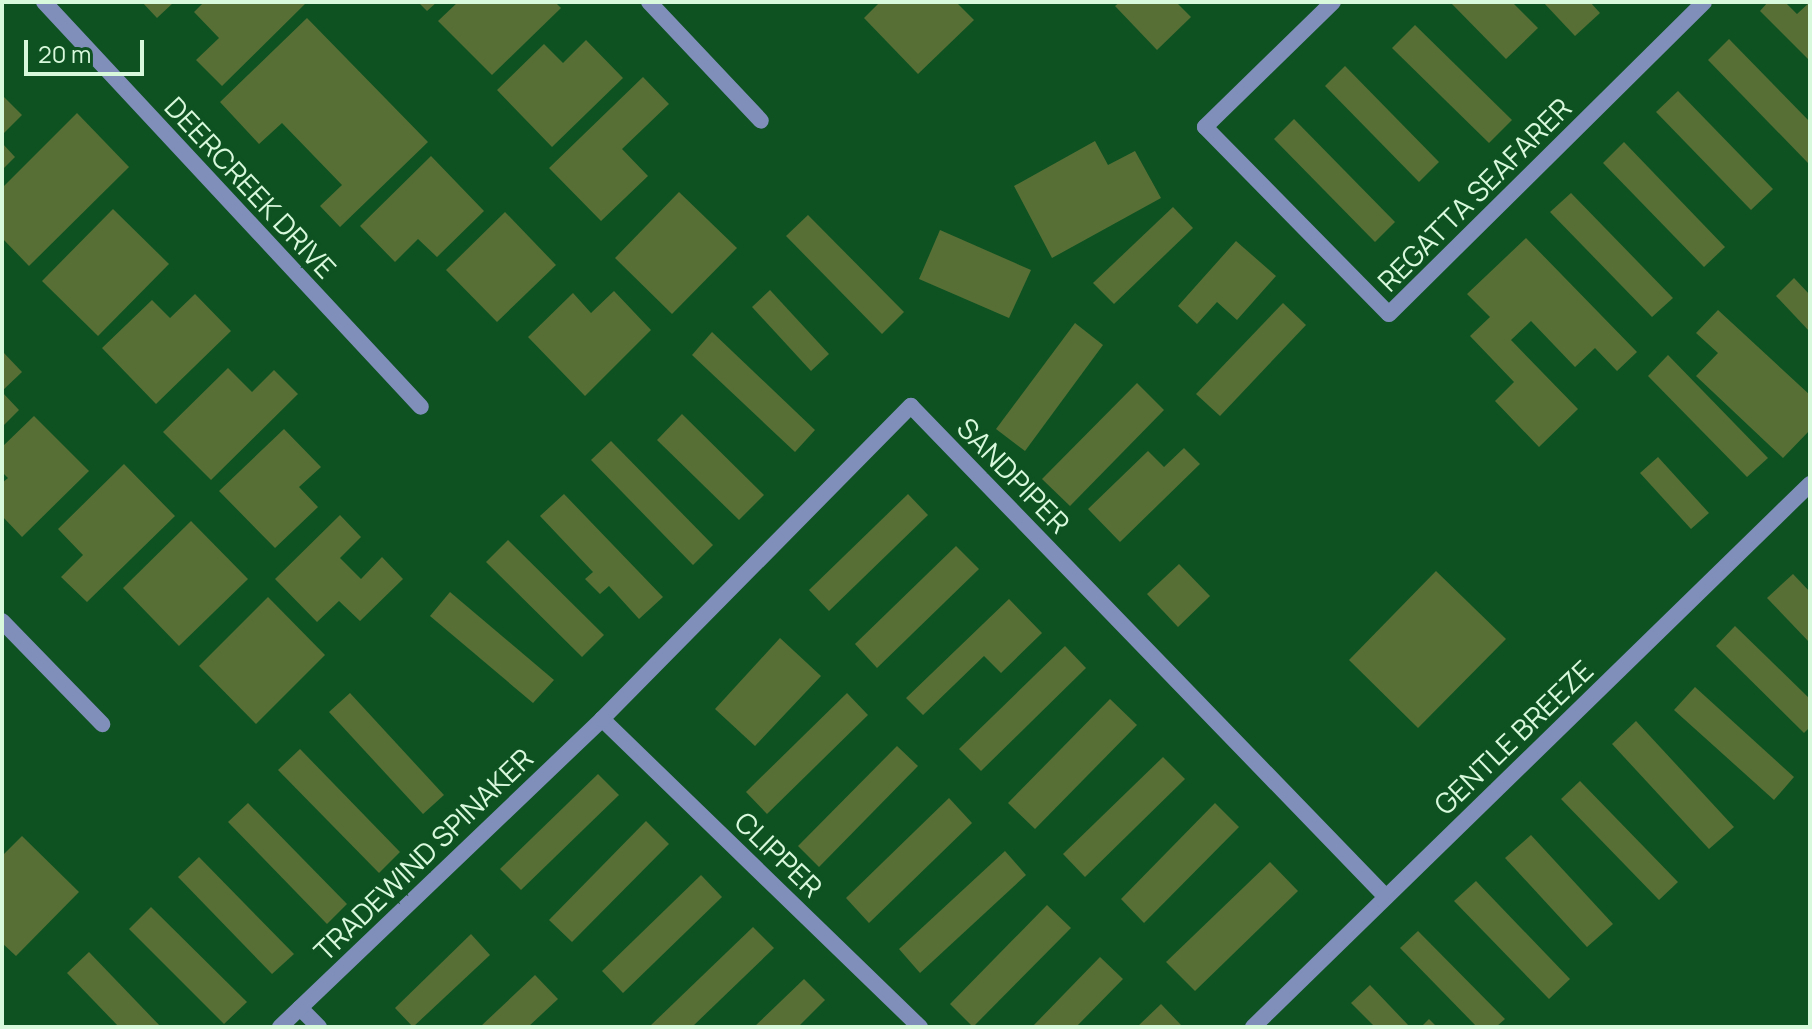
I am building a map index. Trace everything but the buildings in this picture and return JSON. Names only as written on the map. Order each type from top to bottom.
[{"type":"street","name":"DEERCREEK DRIVE","points":[[44,2],[421,407]]},
{"type":"street","points":[[649,2],[761,121]]},
{"type":"street","name":"REGATTA SEAFARER","points":[[1333,2],[1205,127],[1389,314],[1704,2]]},
{"type":"street","name":"SANDPIPER","points":[[602,719],[911,406],[1386,897]]},
{"type":"street","name":"GENTLE BREEZE","points":[[1253,1027],[1810,484]]},
{"type":"street","points":[[2,621],[102,724]]},
{"type":"street","name":"TRADEWIND SPINAKER","points":[[280,1027],[602,719]]},
{"type":"street","name":"CLIPPER","points":[[602,719],[920,1027]]},
{"type":"street","points":[[300,1008],[319,1027]]}]
